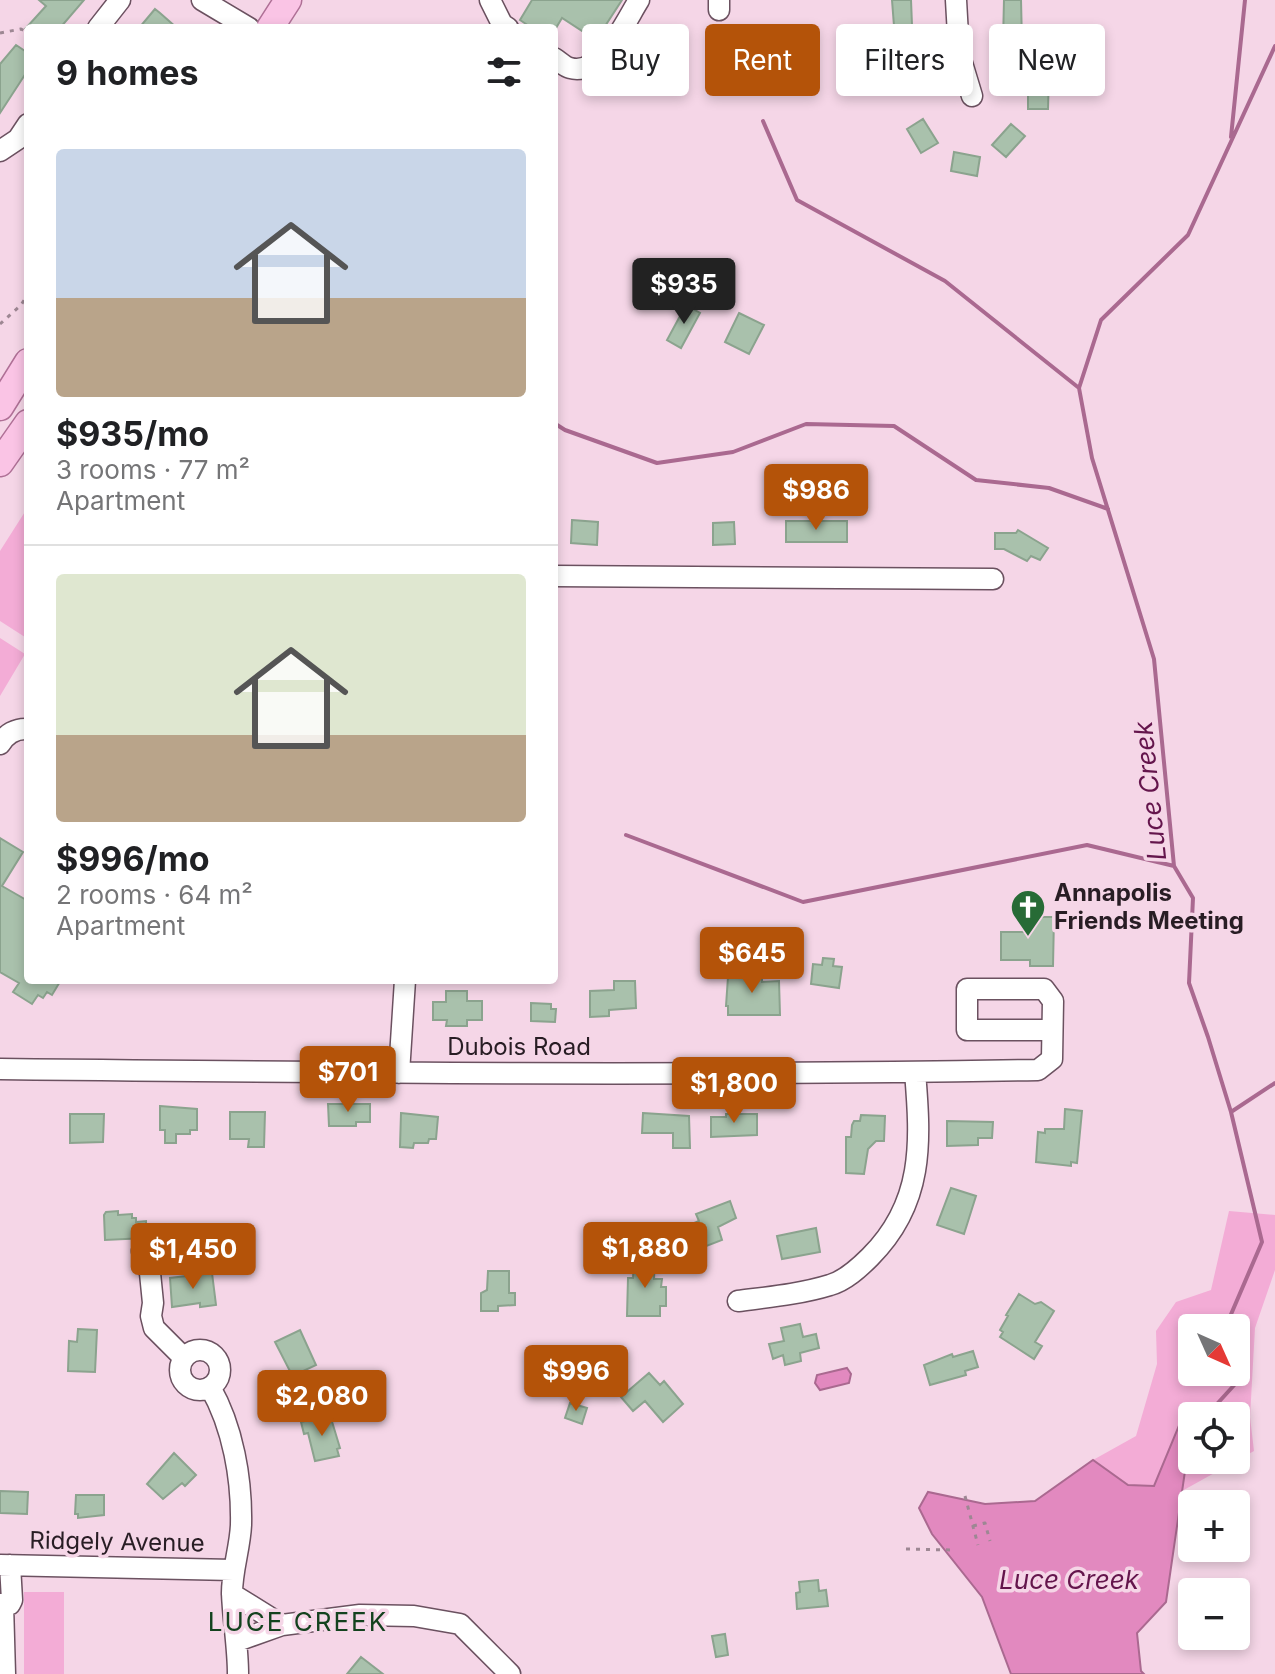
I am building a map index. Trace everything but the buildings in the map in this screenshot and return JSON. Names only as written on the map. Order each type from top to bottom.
[{"type":"main road","points":[[273,24],[288,0]]},
{"type":"main road","points":[[0,407],[24,368]]},
{"type":"main road","points":[[0,463],[24,429]]},
{"type":"street","points":[[101,24],[120,0]]},
{"type":"street","points":[[202,0],[242,24]]},
{"type":"street","points":[[490,0],[502,24]]},
{"type":"street","points":[[558,60],[570,68],[587,69],[602,58],[639,0]]},
{"type":"street","points":[[956,0],[957,24]]},
{"type":"street","points":[[0,151],[18,139],[24,130]]},
{"type":"street","points":[[558,576],[993,579]]},
{"type":"street","points":[[0,744],[19,728],[24,729]]},
{"type":"street","points":[[399,1073],[405,984]]},
{"type":"street","name":"Dubois Road","points":[[0,1069],[399,1073],[1038,1070],[1052,1059],[1052,1030]]},
{"type":"street","points":[[738,1301],[833,1285],[859,1268],[889,1237],[908,1201],[918,1166],[915,1072]]},
{"type":"street","points":[[142,1251],[150,1273],[154,1328],[184,1358]]},
{"type":"street","points":[[205,1350],[217,1360],[219,1375],[210,1387],[195,1389],[182,1380],[181,1364],[184,1358],[190,1352],[205,1350]]},
{"type":"street","points":[[210,1387],[219,1403],[238,1469],[241,1527],[232,1594],[238,1674]]},
{"type":"street","points":[[4,1673],[2,1604],[10,1604],[12,1600],[5,1565]]},
{"type":"street","name":"Ridgely Avenue","points":[[5,1565],[233,1570]]},
{"type":"street","points":[[232,1594],[282,1625]]},
{"type":"street","points":[[237,1641],[282,1625],[360,1615],[414,1616],[460,1624],[510,1674]]},
{"type":"path","points":[[0,33],[24,31]]},
{"type":"path","points":[[0,324],[24,300]]},
{"type":"path","points":[[965,1496],[978,1545]]},
{"type":"path","points":[[973,1526],[985,1523],[990,1541]]},
{"type":"path","points":[[906,1549],[953,1550]]},
{"type":"shaded area","points":[[24,513],[24,636],[0,621],[0,551]]},
{"type":"shaded area","points":[[0,638],[24,656],[0,696]]},
{"type":"shaded area","points":[[1229,1211],[1275,1215],[1275,1270],[1255,1328],[1250,1417],[1250,1402],[1178,1402],[1178,1428],[1154,1486],[1128,1485],[1093,1460],[1136,1436],[1157,1364],[1156,1331],[1176,1302],[1211,1290]]},
{"type":"shaded area","points":[[1250,1417],[1254,1451],[1250,1453]]},
{"type":"shaded area","points":[[1185,1474],[1213,1474],[1184,1490]]},
{"type":"shaded area","points":[[24,1592],[64,1592],[64,1674],[24,1674]]},
{"type":"water","points":[[847,1368],[851,1374],[849,1383],[820,1390],[815,1383],[817,1375]]},
{"type":"water","name":"Luce Creek","points":[[1178,1428],[1178,1474],[1185,1474],[1182,1490],[1178,1490],[1178,1519],[1166,1602],[1137,1633],[1141,1671],[1144,1674],[1011,1674],[982,1597],[932,1534],[919,1508],[928,1492],[985,1504],[1035,1501],[1093,1460],[1128,1485],[1154,1486]]},
{"type":"waterway","name":"Luce Creek","points":[[1231,137],[1245,0]]},
{"type":"waterway","name":"Luce Creek","points":[[1231,1314],[1262,1242],[1231,1112],[1189,983],[1193,898],[1174,866],[1154,659],[1092,458],[1079,388],[1101,320],[1188,235],[1275,46]]},
{"type":"waterway","points":[[763,121],[797,200],[945,281],[1079,388]]},
{"type":"waterway","name":"Luce Creek","points":[[558,426],[657,463],[733,452],[806,424],[894,426],[976,480],[1049,488],[1108,509]]},
{"type":"waterway","points":[[626,835],[803,902],[1087,845],[1174,866]]},
{"type":"waterway","name":"Luce Creek","points":[[1231,1112],[1275,1083]]},
{"type":"waterway","name":"Luce Creek","points":[[1219,1402],[1233,1386]]},
{"type":"place","name":"Annapolis Friends Meeting","points":[[1028,938]]},
{"type":"district","name":"LUCE CREEK","points":[[298,1622]]}]
